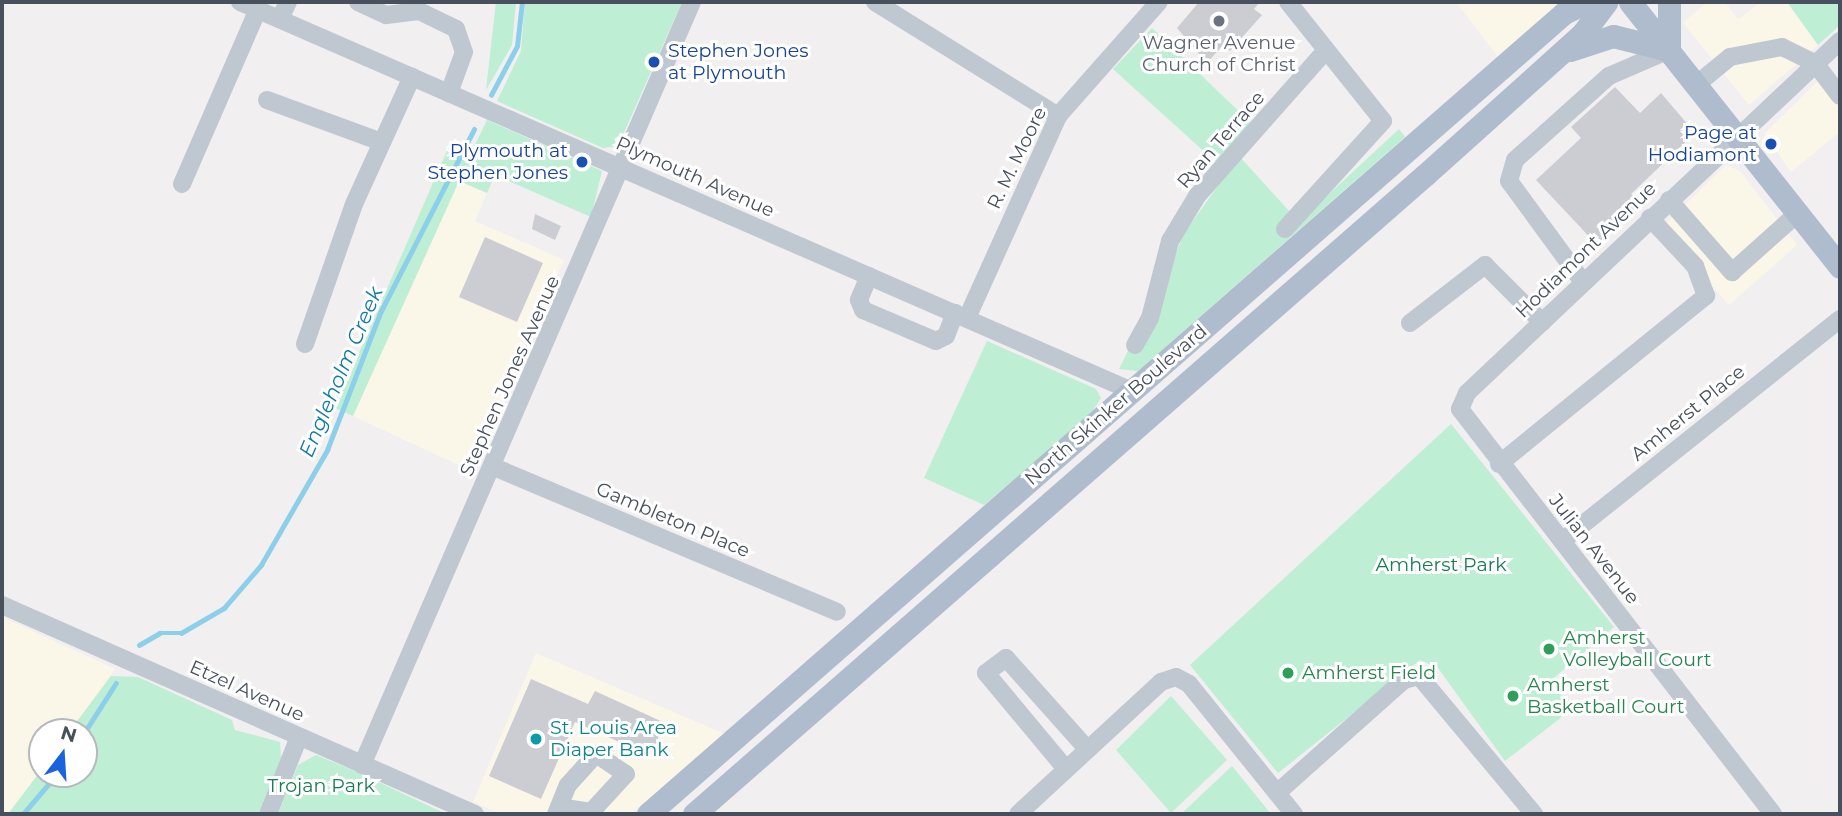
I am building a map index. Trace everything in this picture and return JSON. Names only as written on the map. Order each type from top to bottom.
[{"type":"main road","name":"North Skinker Boulevard","points":[[648,814],[1564,13],[1587,2]]},
{"type":"main road","name":"North Skinker Boulevard","points":[[694,814],[1557,55],[1606,2]]},
{"type":"main road","points":[[1630,2],[1840,267]]},
{"type":"main road","points":[[1669,2],[1669,50]]},
{"type":"main road","points":[[1557,55],[1613,36],[1669,50]]},
{"type":"street","name":"Plymouth Avenue","points":[[240,2],[1132,391]]},
{"type":"street","points":[[280,19],[288,2]]},
{"type":"street","points":[[358,2],[386,15],[419,11],[456,29],[464,52],[449,93]]},
{"type":"street","name":"Stephen Jones Avenue","points":[[362,765],[623,169],[692,2]]},
{"type":"street","points":[[875,2],[1058,116]]},
{"type":"street","name":"R. M. Moore","points":[[869,276],[859,305],[875,315],[936,341],[946,336],[961,316],[1058,116],[1159,2]]},
{"type":"street","points":[[1285,229],[1383,121],[1288,2]]},
{"type":"street","points":[[182,184],[258,9]]},
{"type":"street","name":"Hodiamont Avenue","points":[[1460,409],[1467,393],[1840,41]]},
{"type":"street","points":[[1696,85],[1730,57],[1782,47],[1815,63],[1840,96]]},
{"type":"street","name":"Ryan Terrace","points":[[1135,345],[1150,318],[1170,241],[1197,196],[1326,50]]},
{"type":"street","points":[[1583,282],[1509,181],[1516,160],[1609,76],[1669,50]]},
{"type":"street","points":[[305,344],[321,285],[412,77]]},
{"type":"street","points":[[267,100],[382,142]]},
{"type":"street","points":[[1669,201],[1732,272],[1798,214]]},
{"type":"street","points":[[1499,464],[1706,296],[1695,266],[1650,218]]},
{"type":"street","points":[[1410,323],[1485,265],[1542,321]]},
{"type":"street","name":"Amherst Place","points":[[1562,541],[1840,319]]},
{"type":"street","name":"Julian Avenue","points":[[1460,409],[1499,464],[1562,541],[1773,814]]},
{"type":"street","name":"Gambleton Place","points":[[494,467],[837,612]]},
{"type":"street","name":"Etzel Avenue","points":[[2,605],[474,814]]},
{"type":"street","points":[[1066,769],[986,673],[1006,658],[1087,749]]},
{"type":"street","points":[[1277,793],[1404,680],[1419,676],[1534,814]]},
{"type":"street","points":[[1018,814],[1161,682],[1176,677],[1189,684],[1294,814]]},
{"type":"street","points":[[268,814],[299,737]]},
{"type":"shaded area","points":[[1456,2],[1563,2],[1499,58]]},
{"type":"shaded area","points":[[1707,2],[1725,2],[1738,19],[1761,2],[1787,2],[1818,45],[1749,105],[1683,23]]},
{"type":"shaded area","points":[[1820,79],[1840,107],[1840,132],[1791,172],[1764,134]]},
{"type":"shaded area","points":[[1726,165],[1740,171],[1797,245],[1729,305],[1661,228]]},
{"type":"shaded area","points":[[460,180],[487,193],[475,221],[564,260],[469,470],[353,416]]},
{"type":"shaded area","points":[[2,617],[115,669],[79,718],[28,718],[28,788],[8,814],[2,814]]},
{"type":"shaded area","points":[[536,653],[725,734],[631,814],[501,814],[473,802]]},
{"type":"green space","points":[[496,2],[516,2],[512,45],[486,90]]},
{"type":"green space","points":[[525,2],[682,2],[618,146],[603,148],[497,101],[521,51]]},
{"type":"green space","points":[[1787,2],[1840,2],[1840,25],[1818,45]]},
{"type":"green space","points":[[1152,28],[1253,125],[1219,165],[1113,69]]},
{"type":"green space","points":[[487,120],[602,171],[591,217],[495,175],[487,193],[459,181],[353,416],[335,408],[450,144],[458,144],[468,159]]},
{"type":"green space","points":[[1399,129],[1405,137],[1138,371],[1119,369],[1128,351],[1138,354],[1183,235],[1239,156],[1299,222]]},
{"type":"green space","points":[[987,341],[1096,389],[1101,398],[1090,415],[984,505],[924,478]]},
{"type":"green space","name":"Amherst Park","points":[[1451,424],[1614,627],[1550,681],[1572,709],[1505,761],[1438,668],[1420,660],[1278,773],[1190,665]]},
{"type":"green space","points":[[111,676],[138,677],[232,720],[235,730],[280,742],[281,758],[258,814],[8,814],[28,788],[98,788],[98,718],[80,718]]},
{"type":"green space","points":[[1171,696],[1227,760],[1171,813],[1116,750]]},
{"type":"green space","name":"Trojan Park","points":[[316,755],[446,814],[278,814],[298,765]]},
{"type":"green space","points":[[1232,766],[1271,814],[1181,814]]},
{"type":"building","name":"Wagner Avenue Church of Christ","points":[[1199,2],[1260,2],[1254,9],[1262,15],[1230,51],[1223,45],[1207,63],[1177,28]]},
{"type":"building","points":[[1615,87],[1640,113],[1661,93],[1695,133],[1631,194],[1641,204],[1597,245],[1536,180],[1581,138],[1571,127]]},
{"type":"building","points":[[535,214],[561,226],[555,240],[532,229]]},
{"type":"building","points":[[485,237],[543,263],[517,322],[459,297]]},
{"type":"building","name":"St. Louis Area Diaper Bank","points":[[531,679],[588,704],[595,691],[665,723],[650,756],[575,722],[541,799],[489,776]]},
{"type":"waterway","name":"Engleholm Creek","points":[[491,95],[517,46],[522,2]]},
{"type":"waterway","name":"Engleholm Creek","points":[[139,645],[160,633],[181,633],[224,608],[261,565],[327,450],[381,311],[474,129]]},
{"type":"waterway","name":"Engleholm Creek","points":[[94,718],[116,683]]},
{"type":"waterway","name":"Engleholm Creek","points":[[23,814],[45,788]]},
{"type":"place","name":"Wagner Avenue Church of Christ","points":[[1219,21]]},
{"type":"place","name":"Stephen Jones at Plymouth","points":[[654,62]]},
{"type":"place","name":"Page at Hodiamont","points":[[1771,144]]},
{"type":"place","name":"Plymouth at Stephen Jones","points":[[582,162]]},
{"type":"place","name":"Amherst Volleyball Court","points":[[1549,649]]},
{"type":"place","name":"Amherst Field","points":[[1288,673]]},
{"type":"place","name":"Amherst Basketball Court","points":[[1513,696]]},
{"type":"place","name":"St. Louis Area Diaper Bank","points":[[536,739]]}]
